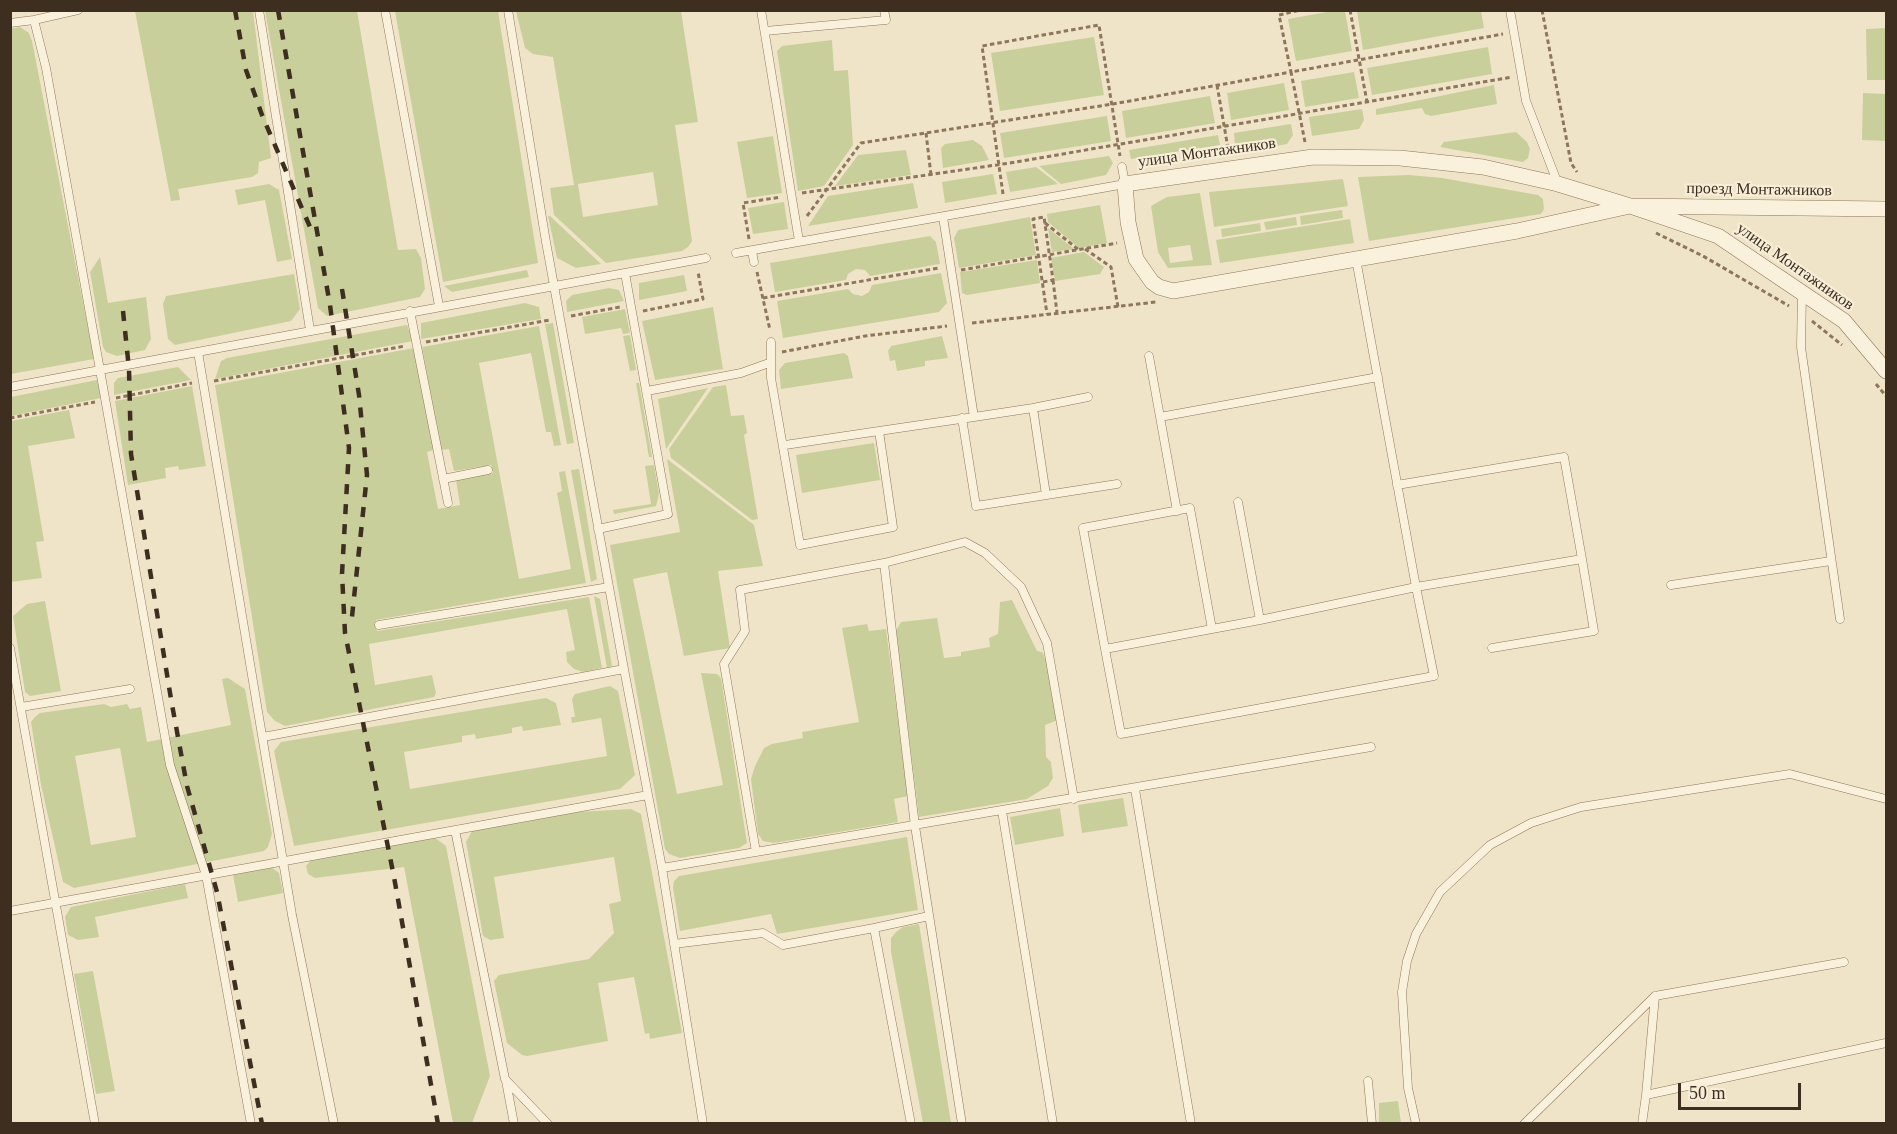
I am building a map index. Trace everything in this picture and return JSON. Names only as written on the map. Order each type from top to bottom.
[{"type":"street","name":"улица Монтажников","points":[[1630,206],[1517,231],[1173,291],[1159,287],[1152,282],[1136,259],[1131,241],[1125,184],[1308,157],[1400,158],[1483,167],[1558,184],[1630,206],[1718,236],[1844,321],[1887,371]]},
{"type":"street","name":"проезд Монтажников","points":[[1630,206],[1887,209]]},
{"type":"lane","points":[[10,23],[78,10]]},
{"type":"lane","points":[[259,10],[310,330]]},
{"type":"lane","points":[[385,10],[439,306]]},
{"type":"lane","points":[[508,10],[553,284],[561,317],[598,529],[662,868],[703,1124]]},
{"type":"lane","points":[[761,10],[799,241]]},
{"type":"lane","points":[[765,31],[886,20],[884,10]]},
{"type":"lane","points":[[1510,10],[1526,101],[1558,184]]},
{"type":"lane","points":[[34,20],[46,68],[170,765],[206,875],[251,1124]]},
{"type":"lane","points":[[736,253],[1125,184],[1122,167]]},
{"type":"lane","points":[[943,217],[974,417]]},
{"type":"lane","points":[[752,251],[754,262]]},
{"type":"lane","points":[[10,387],[553,284],[706,258]]},
{"type":"lane","points":[[1212,629],[1190,508],[1083,528],[1121,734],[1434,676],[1356,260]]},
{"type":"lane","points":[[598,529],[668,514],[625,273]]},
{"type":"lane","points":[[1802,292],[1801,347],[1840,619]]},
{"type":"lane","points":[[410,311],[447,503]]},
{"type":"lane","points":[[771,342],[773,354],[769,363],[785,445],[800,545],[893,527],[879,431]]},
{"type":"lane","points":[[198,352],[292,915],[334,1124]]},
{"type":"lane","points":[[1149,356],[1177,511]]},
{"type":"lane","points":[[647,390],[741,373],[769,363]]},
{"type":"lane","points":[[1160,417],[1378,377]]},
{"type":"lane","points":[[785,445],[1088,398]]},
{"type":"lane","points":[[1033,408],[1046,495]]},
{"type":"lane","points":[[962,418],[976,506],[1117,484]]},
{"type":"lane","points":[[1398,485],[1564,457],[1594,631],[1492,648]]},
{"type":"lane","points":[[443,479],[488,470]]},
{"type":"lane","points":[[1238,502],[1260,620]]},
{"type":"lane","points":[[756,852],[724,664],[745,632],[740,590],[884,563],[965,542],[985,553],[1021,588],[1047,644],[1074,799]]},
{"type":"lane","points":[[1105,649],[1260,620],[1416,587],[1582,559]]},
{"type":"lane","points":[[1671,585],[1831,561]]},
{"type":"lane","points":[[884,563],[915,826],[962,1124]]},
{"type":"lane","points":[[379,625],[609,587]]},
{"type":"lane","points":[[10,648],[15,697],[21,707],[95,1124]]},
{"type":"lane","points":[[263,737],[624,669]]},
{"type":"lane","points":[[21,707],[130,689]]},
{"type":"lane","points":[[662,868],[1371,747]]},
{"type":"lane","points":[[1416,1124],[1408,1088],[1402,992],[1407,961],[1416,934],[1440,892],[1490,845],[1531,823],[1581,807],[1790,774],[1887,799]]},
{"type":"lane","points":[[1135,789],[1191,1124]]},
{"type":"lane","points":[[10,912],[648,795]]},
{"type":"lane","points":[[1002,811],[1053,1124]]},
{"type":"lane","points":[[454,830],[514,1124]]},
{"type":"lane","points":[[674,944],[763,933],[783,945],[929,916]]},
{"type":"lane","points":[[874,928],[911,1124]]},
{"type":"lane","points":[[1524,1124],[1655,996],[1844,962]]},
{"type":"lane","points":[[1642,1124],[1655,996]]},
{"type":"lane","points":[[1646,1095],[1887,1043]]},
{"type":"lane","points":[[505,1079],[548,1124]]},
{"type":"lane","points":[[1368,1081],[1372,1124]]},
{"type":"path","points":[[1301,10],[1279,15],[1308,157]]},
{"type":"path","points":[[1350,10],[1367,102]]},
{"type":"path","points":[[1542,10],[1571,163],[1578,175]]},
{"type":"path","points":[[1005,205],[982,46],[1099,25],[1122,167]]},
{"type":"path","points":[[797,230],[861,143],[1113,104],[1514,32]]},
{"type":"path","points":[[752,251],[743,203],[998,165],[1522,75]]},
{"type":"path","points":[[1217,85],[1231,168]]},
{"type":"path","points":[[926,133],[931,175]]},
{"type":"path","points":[[1047,314],[1033,219],[1044,218],[1057,313]]},
{"type":"path","points":[[1045,223],[1079,250]]},
{"type":"path","points":[[763,298],[1131,241]]},
{"type":"path","points":[[1085,249],[1111,267],[1118,307]]},
{"type":"path","points":[[113,398],[203,381],[218,381],[561,317],[703,299],[695,260]]},
{"type":"path","points":[[754,262],[771,342]]},
{"type":"path","points":[[1043,282],[1053,280]]},
{"type":"path","points":[[10,418],[102,400]]},
{"type":"green space","points":[[1338,10],[1345,11],[1352,51],[1296,61],[1288,19]]},
{"type":"green space","points":[[135,11],[253,11],[271,158],[259,162],[258,173],[252,177],[178,189],[180,200],[171,201]]},
{"type":"green space","points":[[265,11],[357,11],[398,250],[416,249],[421,258],[425,289],[420,297],[327,316],[318,308]]},
{"type":"green space","points":[[395,11],[498,11],[538,263],[443,282]]},
{"type":"green space","points":[[516,11],[681,11],[698,122],[675,125],[692,241],[688,247],[682,251],[606,263],[554,215],[550,188],[574,185],[553,57],[533,54],[525,48]],"holes":[[[653,172],[658,205],[583,217],[578,184]]]},
{"type":"green space","points":[[1357,11],[1481,11],[1484,28],[1363,50]]},
{"type":"green space","points":[[20,27],[29,33],[32,41],[94,359],[11,374],[10,29]]},
{"type":"green space","points":[[1886,28],[1886,80],[1867,80],[1866,29]]},
{"type":"green space","points":[[1094,37],[1104,95],[1000,111],[991,53]]},
{"type":"green space","points":[[832,40],[834,71],[848,70],[853,145],[824,186],[798,191],[777,51],[782,46]]},
{"type":"green space","points":[[1488,47],[1492,74],[1372,95],[1367,68]]},
{"type":"green space","points":[[1354,72],[1359,98],[1305,107],[1301,81]]},
{"type":"green space","points":[[1284,83],[1289,110],[1231,120],[1227,93]]},
{"type":"green space","points":[[1494,85],[1497,104],[1431,116],[1425,114],[1422,108],[1376,115],[1376,109]]},
{"type":"green space","points":[[1863,93],[1886,94],[1886,141],[1862,140]]},
{"type":"green space","points":[[1210,96],[1215,123],[1126,138],[1122,111]]},
{"type":"green space","points":[[1362,109],[1364,120],[1359,129],[1312,136],[1309,117]]},
{"type":"green space","points":[[1107,116],[1111,141],[1004,158],[1000,133]]},
{"type":"green space","points":[[1291,124],[1293,135],[1287,144],[1244,152],[1235,147],[1234,133]]},
{"type":"green space","points":[[1516,132],[1527,142],[1530,149],[1528,158],[1523,162],[1440,147],[1444,142]]},
{"type":"green space","points":[[1218,135],[1220,145],[1131,159],[1129,150]]},
{"type":"green space","points":[[773,136],[782,193],[747,198],[737,142]]},
{"type":"green space","points":[[973,140],[982,146],[989,160],[943,168],[941,148],[945,144]]},
{"type":"green space","points":[[906,150],[911,175],[835,186],[858,155]]},
{"type":"green space","points":[[1109,156],[1113,163],[1106,175],[1061,184],[1039,166]]},
{"type":"green space","points":[[1036,167],[1058,184],[1010,192],[1006,172]]},
{"type":"green space","points":[[993,174],[997,194],[945,203],[942,182]]},
{"type":"green space","points":[[1409,175],[1442,178],[1538,195],[1543,199],[1544,209],[1541,214],[1369,241],[1358,177]]},
{"type":"green space","points":[[1343,179],[1348,206],[1214,227],[1209,192]]},
{"type":"green space","points":[[913,183],[918,208],[808,226],[828,196]]},
{"type":"green space","points":[[269,184],[279,190],[292,259],[277,262],[265,200],[238,205],[235,190]]},
{"type":"green space","points":[[1200,193],[1212,265],[1168,268],[1158,252],[1151,206],[1167,197]],"holes":[[[1190,245],[1193,260],[1170,263],[1168,248]]]},
{"type":"green space","points":[[784,202],[788,229],[753,234],[748,208]]},
{"type":"green space","points":[[1100,205],[1107,243],[1079,248],[1048,222],[1047,214]]},
{"type":"green space","points":[[1342,210],[1343,218],[1301,225],[1300,216]]},
{"type":"green space","points":[[548,216],[601,264],[576,268],[557,258]]},
{"type":"green space","points":[[1030,217],[1036,255],[959,268],[954,238],[958,230]]},
{"type":"green space","points":[[1296,217],[1297,225],[1266,230],[1264,222]]},
{"type":"green space","points":[[1350,219],[1354,243],[1220,263],[1216,240]]},
{"type":"green space","points":[[1260,223],[1261,231],[1222,237],[1221,229]]},
{"type":"green space","points":[[1048,228],[1074,249],[1052,252]]},
{"type":"green space","points":[[930,236],[936,242],[940,264],[870,276],[865,270],[856,269],[848,274],[846,280],[775,292],[770,263]]},
{"type":"green space","points":[[1084,252],[1104,267],[1100,274],[1055,281],[1051,258]]},
{"type":"green space","points":[[100,257],[108,303],[146,297],[151,339],[145,350],[117,356],[106,352],[103,347],[90,272]]},
{"type":"green space","points":[[1037,260],[1040,283],[967,295],[962,293],[960,272]]},
{"type":"green space","points":[[527,270],[529,277],[452,292],[444,286]]},
{"type":"green space","points":[[941,273],[947,303],[939,312],[783,338],[777,301],[848,289],[853,294],[862,296],[869,292],[872,285]]},
{"type":"green space","points":[[294,274],[300,309],[291,321],[175,345],[168,339],[163,304],[166,296]]},
{"type":"green space","points":[[684,275],[687,291],[639,300],[639,283]]},
{"type":"green space","points":[[609,288],[619,290],[624,301],[567,312],[566,301],[572,295]]},
{"type":"green space","points":[[525,303],[539,307],[541,319],[421,339],[421,323]]},
{"type":"green space","points":[[713,307],[723,369],[655,380],[642,321]]},
{"type":"green space","points":[[625,309],[630,333],[623,334],[621,328],[585,334],[582,317]]},
{"type":"green space","points":[[553,323],[574,443],[567,444],[545,324]]},
{"type":"green space","points":[[407,325],[413,341],[215,379],[221,361],[227,358]]},
{"type":"green space","points":[[539,326],[561,445],[554,446],[551,432],[546,432],[531,353],[479,363],[519,579],[571,569],[557,493],[562,491],[559,472],[565,471],[586,583],[376,620],[377,631],[589,597],[602,668],[583,672],[574,669],[567,662],[566,652],[575,650],[567,609],[369,644],[375,685],[432,675],[436,693],[434,697],[285,726],[275,721],[267,712],[215,385],[414,348],[434,450],[427,452],[438,509],[460,505],[456,480],[493,473],[491,465],[454,471],[449,449],[441,450],[422,347]]},
{"type":"green space","points":[[630,335],[636,370],[630,371],[623,336]]},
{"type":"green space","points":[[942,336],[948,358],[925,361],[925,366],[897,371],[895,360],[890,361],[888,351],[891,346]]},
{"type":"green space","points":[[844,353],[848,356],[853,378],[781,389],[779,370],[785,363]]},
{"type":"green space","points":[[178,367],[191,380],[114,395],[114,383],[118,378]]},
{"type":"green space","points":[[97,380],[101,398],[11,416],[11,397]]},
{"type":"green space","points":[[636,383],[639,383],[652,457],[649,457]]},
{"type":"green space","points":[[726,385],[731,416],[744,415],[747,433],[744,435],[758,519],[752,520],[671,458],[669,449],[713,387]]},
{"type":"green space","points":[[192,386],[206,466],[179,470],[178,466],[165,468],[166,478],[128,485],[115,401]]},
{"type":"green space","points":[[708,388],[666,449],[658,399]]},
{"type":"green space","points":[[69,410],[75,438],[28,446],[44,541],[36,542],[42,578],[11,582],[11,421]]},
{"type":"green space","points":[[874,443],[880,480],[802,493],[796,455]]},
{"type":"green space","points":[[667,459],[754,525],[763,566],[718,571],[730,648],[684,656],[667,572],[633,579],[677,794],[723,785],[701,673],[717,674],[721,678],[747,843],[739,848],[680,858],[669,854],[665,849],[610,545],[680,532]]},
{"type":"green space","points":[[654,465],[659,494],[656,506],[614,514],[613,510],[651,504],[645,466]]},
{"type":"green space","points":[[579,469],[597,579],[591,582],[571,470]]},
{"type":"green space","points":[[594,596],[600,599],[612,666],[607,668]]},
{"type":"green space","points":[[1012,600],[1037,651],[1042,652],[1047,662],[1058,720],[1045,725],[1046,757],[1051,762],[1053,778],[1048,786],[1027,799],[919,817],[896,631],[901,622],[937,618],[944,658],[961,656],[961,652],[990,647],[989,638],[998,634],[1000,602]]},
{"type":"green space","points":[[45,601],[61,691],[30,696],[25,692],[13,616],[27,604]]},
{"type":"green space","points":[[867,624],[869,631],[886,629],[908,796],[894,799],[898,822],[774,843],[763,841],[758,834],[751,779],[755,766],[764,748],[772,744],[803,738],[802,732],[859,722],[842,628]]},
{"type":"green space","points":[[228,678],[245,689],[272,834],[268,847],[264,851],[74,888],[63,882],[41,785],[31,722],[40,713],[104,704],[111,707],[127,704],[130,709],[141,707],[147,742],[231,725],[222,679]],"holes":[[[120,748],[136,837],[91,845],[75,756]]]},
{"type":"green space","points":[[610,686],[618,691],[635,775],[620,789],[294,846],[274,751],[281,742],[546,698],[556,703],[561,725],[523,731],[522,726],[512,728],[512,733],[476,739],[475,734],[462,736],[462,742],[404,752],[410,789],[607,756],[601,718],[572,723],[571,717],[575,717],[572,699],[575,694]]},
{"type":"green space","points":[[1123,798],[1128,826],[1082,833],[1078,805]]},
{"type":"green space","points":[[1060,808],[1064,836],[1015,845],[1010,817]]},
{"type":"green space","points":[[631,809],[641,814],[682,1033],[650,1039],[649,1033],[645,1034],[634,977],[598,983],[608,1041],[522,1055],[507,1043],[494,981],[499,975],[589,959],[614,933],[609,904],[621,901],[614,857],[494,877],[504,938],[490,940],[483,936],[466,842],[472,831],[577,812]]},
{"type":"green space","points":[[434,837],[446,846],[490,1076],[472,1123],[453,1123],[404,867],[315,878],[308,874],[306,866],[311,860]]},
{"type":"green space","points":[[907,837],[918,910],[777,934],[771,914],[680,931],[673,888],[674,881],[679,876]]},
{"type":"green space","points":[[271,867],[279,873],[283,893],[238,902],[233,875]]},
{"type":"green space","points":[[185,884],[188,898],[95,917],[99,937],[78,940],[68,935],[65,917],[71,907]]},
{"type":"green space","points":[[919,924],[951,1123],[923,1123],[891,952],[891,938],[896,932],[903,927]]},
{"type":"green space","points":[[93,971],[115,1091],[96,1094],[74,974]]},
{"type":"green space","points":[[1398,1101],[1401,1123],[1379,1123],[1379,1103]]},
{"type":"railway","points":[[235,10],[246,70],[262,115],[313,234]]},
{"type":"railway","points":[[278,10],[330,305],[349,448],[342,574],[345,633],[394,877],[438,1124]]},
{"type":"railway","points":[[342,289],[359,395],[367,475],[351,626]]},
{"type":"railway","points":[[123,311],[129,369],[131,454],[171,699],[187,786],[217,892],[262,1124]]}]
